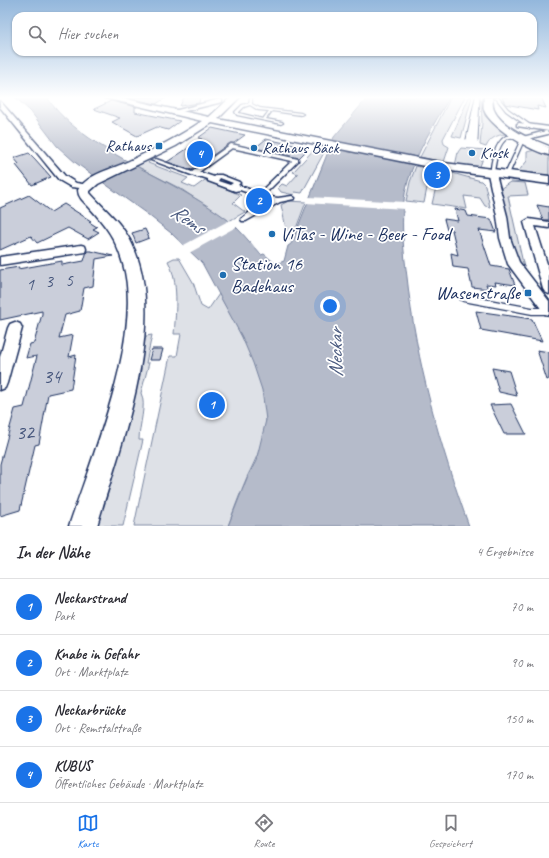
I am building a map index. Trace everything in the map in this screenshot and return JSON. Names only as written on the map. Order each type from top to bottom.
[{"type":"main road","points":[[83,526],[122,401],[130,365],[136,319],[134,272],[122,237],[115,227],[84,194],[88,186],[164,147],[207,122]]},
{"type":"main road","points":[[218,122],[434,165],[492,174],[549,180]]},
{"type":"main road","points":[[500,122],[523,138],[549,152]]},
{"type":"main road","points":[[515,122],[519,125],[543,135]]},
{"type":"street","points":[[15,122],[62,178],[74,185],[88,186]]},
{"type":"street","points":[[523,138],[543,135],[549,130]]},
{"type":"street","points":[[254,213],[252,206],[299,163],[295,162],[296,160],[231,146],[196,172],[201,176],[215,180],[219,176],[225,178],[237,183],[233,186],[260,195],[295,162]]},
{"type":"street","points":[[154,160],[261,198],[278,200],[292,198]]},
{"type":"street","points":[[492,174],[502,216],[505,238],[514,264],[549,311]]},
{"type":"street","points":[[244,219],[278,200]]},
{"type":"street","points":[[549,225],[529,222],[549,289]]},
{"type":"street","points":[[0,261],[81,249]]},
{"type":"street","points":[[0,383],[15,328]]},
{"type":"lane","points":[[273,122],[281,123]]},
{"type":"lane","points":[[523,122],[543,135]]},
{"type":"lane","points":[[492,174],[497,150],[503,140],[509,137],[523,138],[549,147]]},
{"type":"lane","points":[[509,176],[508,172],[523,138]]},
{"type":"lane","points":[[463,298],[532,311],[549,311]]},
{"type":"shaded area","points":[[438,122],[452,122],[443,139],[444,144],[449,147],[444,162],[420,157]]},
{"type":"shaded area","points":[[458,122],[465,122],[461,138],[452,136]]},
{"type":"shaded area","points":[[482,122],[491,122],[506,134],[494,138],[486,147],[480,145]]},
{"type":"shaded area","points":[[317,146],[327,147],[302,193],[295,192],[294,195],[281,192],[278,188],[282,184],[287,186],[298,174],[293,172]]},
{"type":"shaded area","points":[[461,148],[486,150],[479,169],[455,166],[458,152]]},
{"type":"shaded area","points":[[535,150],[549,157],[549,175],[517,173],[527,161],[527,152]]},
{"type":"shaded area","points":[[150,161],[148,163],[188,178],[182,183],[194,188],[205,180],[241,195],[233,203],[245,212],[229,221],[181,189],[136,166]]},
{"type":"shaded area","points":[[416,166],[439,171],[427,188],[424,203],[406,201],[410,182]]},
{"type":"shaded area","points":[[445,171],[481,181],[485,185],[490,207],[485,206],[480,198],[464,196],[467,209],[432,204],[435,191]]},
{"type":"shaded area","points":[[510,182],[525,183],[528,195],[508,196],[525,272],[515,254],[500,189]]},
{"type":"shaded area","points":[[288,201],[306,202],[292,239],[290,240],[288,238],[281,205]]},
{"type":"shaded area","points":[[174,258],[179,258],[193,282],[201,306],[208,310],[219,294],[250,354],[262,387],[265,403],[266,427],[260,450],[244,483],[228,526],[134,526],[170,356],[177,356],[181,334],[174,334],[176,297],[174,278],[168,261]]},
{"type":"shaded area","points":[[152,335],[146,363],[149,363],[141,393],[143,398],[143,409],[139,440],[143,440],[123,526],[95,526],[121,441],[146,336]]},
{"type":"water","points":[[38,122],[68,122],[108,150],[218,212],[237,228],[261,255],[264,254],[276,264],[284,261],[288,246],[291,244],[334,137],[347,122],[435,122],[416,159],[405,193],[403,205],[404,253],[416,341],[430,403],[448,465],[469,526],[228,526],[247,478],[256,461],[266,420],[262,390],[242,337],[202,263],[171,233],[76,163],[57,146]]},
{"type":"pier","points":[[308,197],[406,202],[405,209],[305,203]]},
{"type":"pier","points":[[230,220],[238,226],[189,253],[182,246]]},
{"type":"building","points":[[112,122],[179,122],[168,130],[157,127],[137,136]]},
{"type":"building","points":[[212,128],[245,135],[234,143],[230,143],[192,170],[167,162],[202,139],[198,138]]},
{"type":"building","points":[[266,139],[309,148],[299,158],[255,148]]},
{"type":"building","points":[[29,153],[51,177],[32,185],[16,165],[19,164],[14,158]]},
{"type":"building","points":[[29,195],[51,212],[64,204],[91,221],[89,222],[97,227],[93,229],[99,232],[88,239],[68,228],[37,243],[31,236],[0,250],[0,208]]},
{"type":"building","points":[[537,205],[549,207],[549,220],[543,220]]},
{"type":"building","points":[[455,209],[466,211],[468,216],[491,219],[496,232],[479,230],[491,266],[509,269],[515,285],[495,282],[496,285],[486,284],[488,289],[472,287],[468,269],[453,267],[451,253],[458,255],[452,230],[447,230],[444,219],[458,221]]},
{"type":"building","points":[[145,229],[149,238],[136,243],[132,233]]},
{"type":"building","points":[[87,251],[113,256],[96,259],[93,286],[84,288],[80,311],[65,315],[59,338],[73,335],[69,357],[76,355],[71,389],[48,394],[39,444],[35,445],[20,510],[0,516],[0,464],[15,409],[24,407],[37,356],[26,358],[30,344],[34,343],[42,311],[0,320],[0,270],[19,267],[18,269],[62,261],[62,265],[84,261]]},
{"type":"building","points":[[476,311],[532,319],[542,341],[481,330]]},
{"type":"building","points":[[152,349],[163,349],[160,360],[149,360]]},
{"type":"building","points":[[537,350],[549,352],[549,379],[547,380]]},
{"type":"building","points":[[492,368],[509,371],[517,396],[499,392]]},
{"type":"building","points":[[511,404],[526,434],[504,434],[490,405]]},
{"type":"tram line","points":[[466,139],[470,122]]},
{"type":"tram line","points":[[478,141],[479,122]]},
{"type":"place","name":"Rathaus","points":[[159,146]]},
{"type":"place","name":"Rathaus Bäck","points":[[254,148]]},
{"type":"place","name":"Kiosk","points":[[472,153]]},
{"type":"place","name":"KUBUS","points":[[200,154]]},
{"type":"place","name":"Neckarbrücke","points":[[437,175]]},
{"type":"place","name":"Knabe in Gefahr","points":[[259,201]]},
{"type":"place","name":"ViTas - Wine - Beer - Food","points":[[272,234]]},
{"type":"place","name":"Station 16 Badehaus","points":[[223,275]]},
{"type":"place","name":"Wasenstraße","points":[[528,293]]},
{"type":"place","name":"Neckarstrand","points":[[212,405]]},
{"type":"water label","name":"Rems","points":[[188,219]]},
{"type":"water label","name":"Neckar","points":[[335,353]]}]
